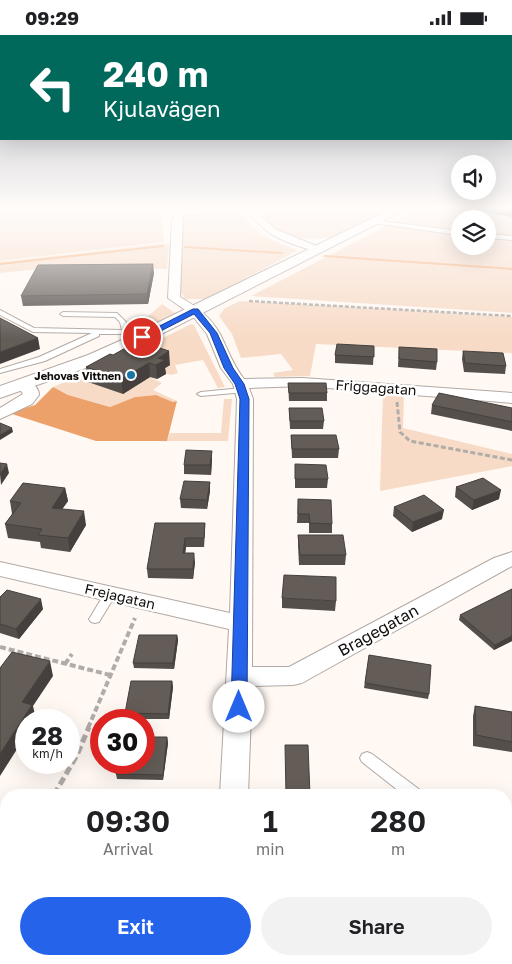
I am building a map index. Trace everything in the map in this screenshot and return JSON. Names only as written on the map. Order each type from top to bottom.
[{"type":"street","points":[[177,252],[174,298],[196,311],[213,333],[228,368],[241,387],[245,399],[239,677],[234,789]]},
{"type":"street","points":[[0,392],[94,359],[134,335],[196,311],[312,252]]},
{"type":"street","name":"Friggagatan","points":[[241,387],[303,382],[512,398]]},
{"type":"street","points":[[0,414],[26,401],[31,395],[31,391],[24,384]]},
{"type":"street","name":"Bragegatan","points":[[239,677],[293,676],[501,563],[512,559]]},
{"type":"street","name":"Frejagatan","points":[[0,569],[240,623]]},
{"type":"lane","points":[[0,312],[33,330],[134,335]]},
{"type":"lane","points":[[63,314],[117,315],[134,335]]},
{"type":"lane","points":[[0,371],[42,359],[100,332]]},
{"type":"lane","points":[[201,393],[241,387]]},
{"type":"lane","points":[[95,619],[110,594]]},
{"type":"lane","points":[[367,758],[407,789]]},
{"type":"path","points":[[247,301],[512,316]]},
{"type":"path","points":[[396,389],[400,432],[410,441],[512,460]]},
{"type":"path","points":[[57,789],[77,755],[142,601]]},
{"type":"path","points":[[0,647],[110,675]]},
{"type":"path","points":[[65,663],[72,654]]},
{"type":"shaded area","points":[[0,252],[75,252],[0,261]]},
{"type":"shaded area","points":[[86,252],[168,252],[167,269],[49,268],[0,273],[0,262]]},
{"type":"shaded area","points":[[182,252],[294,252],[206,299],[185,299],[181,292]]},
{"type":"shaded area","points":[[335,252],[451,252],[451,255],[496,255],[496,252],[512,252],[512,313],[251,296]]},
{"type":"shaded area","points":[[240,301],[512,317],[512,353],[316,344],[310,376],[275,377],[273,373],[293,370],[281,354],[241,358],[232,334],[219,316],[225,308]]},
{"type":"shaded area","points":[[162,304],[175,313],[142,330],[137,326]]},
{"type":"shaded area","points":[[191,324],[194,325],[225,387],[218,388],[203,360],[175,365],[178,373],[172,375],[159,372],[169,365],[150,377],[162,383],[153,390],[177,401],[173,402],[156,395],[135,397],[110,407],[68,395],[53,387],[139,350]]},
{"type":"shaded area","points":[[53,387],[68,395],[110,407],[135,397],[156,395],[173,402],[177,401],[167,441],[96,441],[9,413],[35,405]]},
{"type":"shaded area","points":[[383,393],[404,394],[403,428],[512,454],[512,466],[380,491]]},
{"type":"shaded area","points":[[224,399],[232,399],[228,441],[167,441],[170,433],[221,433]]},
{"type":"building","points":[[153,264],[147,294],[21,296],[38,265]]},
{"type":"building","points":[[0,318],[38,338],[0,352]]},
{"type":"building","points":[[138,341],[169,351],[158,358],[165,360],[156,365],[149,363],[121,379],[86,367],[110,354],[113,355]]},
{"type":"building","points":[[337,344],[374,346],[374,357],[335,355]]},
{"type":"building","points":[[399,347],[437,349],[437,362],[399,359]]},
{"type":"building","points":[[463,351],[503,353],[506,366],[465,363]]},
{"type":"building","points":[[288,383],[326,383],[327,393],[289,393]]},
{"type":"building","points":[[439,393],[512,408],[512,422],[432,405]]},
{"type":"building","points":[[289,408],[322,408],[324,421],[290,421]]},
{"type":"building","points":[[0,423],[12,428],[0,435]]},
{"type":"building","points":[[291,435],[336,435],[339,449],[292,449]]},
{"type":"building","points":[[186,450],[212,451],[210,465],[184,465]]},
{"type":"building","points":[[0,463],[7,464],[0,474]]},
{"type":"building","points":[[295,464],[326,465],[328,479],[295,479]]},
{"type":"building","points":[[483,478],[501,490],[474,500],[456,487]]},
{"type":"building","points":[[184,481],[210,482],[207,500],[180,499]]},
{"type":"building","points":[[23,483],[65,488],[52,508],[84,511],[68,538],[38,535],[42,529],[5,524],[21,503],[10,501]]},
{"type":"building","points":[[424,495],[444,510],[413,522],[394,507]]},
{"type":"building","points":[[298,499],[331,500],[332,524],[310,523],[309,514],[298,514]]},
{"type":"building","points":[[155,523],[205,523],[204,538],[185,538],[183,553],[194,553],[193,569],[147,569]]},
{"type":"building","points":[[298,535],[343,535],[346,555],[300,555]]},
{"type":"building","points":[[284,575],[336,577],[336,601],[282,598]]},
{"type":"building","points":[[512,589],[512,636],[495,645],[460,615]]},
{"type":"building","points":[[7,590],[41,599],[16,629],[0,624],[0,597]]},
{"type":"building","points":[[139,635],[177,635],[173,663],[133,663]]},
{"type":"building","points":[[12,652],[50,661],[22,702],[32,705],[29,709],[15,709],[15,731],[0,754],[0,668]]},
{"type":"building","points":[[369,655],[431,665],[429,694],[365,683]]},
{"type":"building","points":[[131,681],[172,681],[168,714],[155,714],[155,709],[126,709]]},
{"type":"building","points":[[475,706],[512,712],[512,742],[476,735]]},
{"type":"building","points":[[155,737],[167,737],[163,775],[116,774],[155,774]]},
{"type":"building","points":[[285,745],[308,745],[310,789],[286,789]]},
{"type":"waterway","points":[[0,264],[105,252]]},
{"type":"waterway","points":[[272,252],[282,253]]},
{"type":"waterway","points":[[325,256],[512,269]]},
{"type":"place","name":"Jehovas Vittnen","points":[[131,375]]},
{"type":"route","points":[[142,337],[196,311],[213,333],[228,368],[240,384],[245,399],[239,707]]}]
